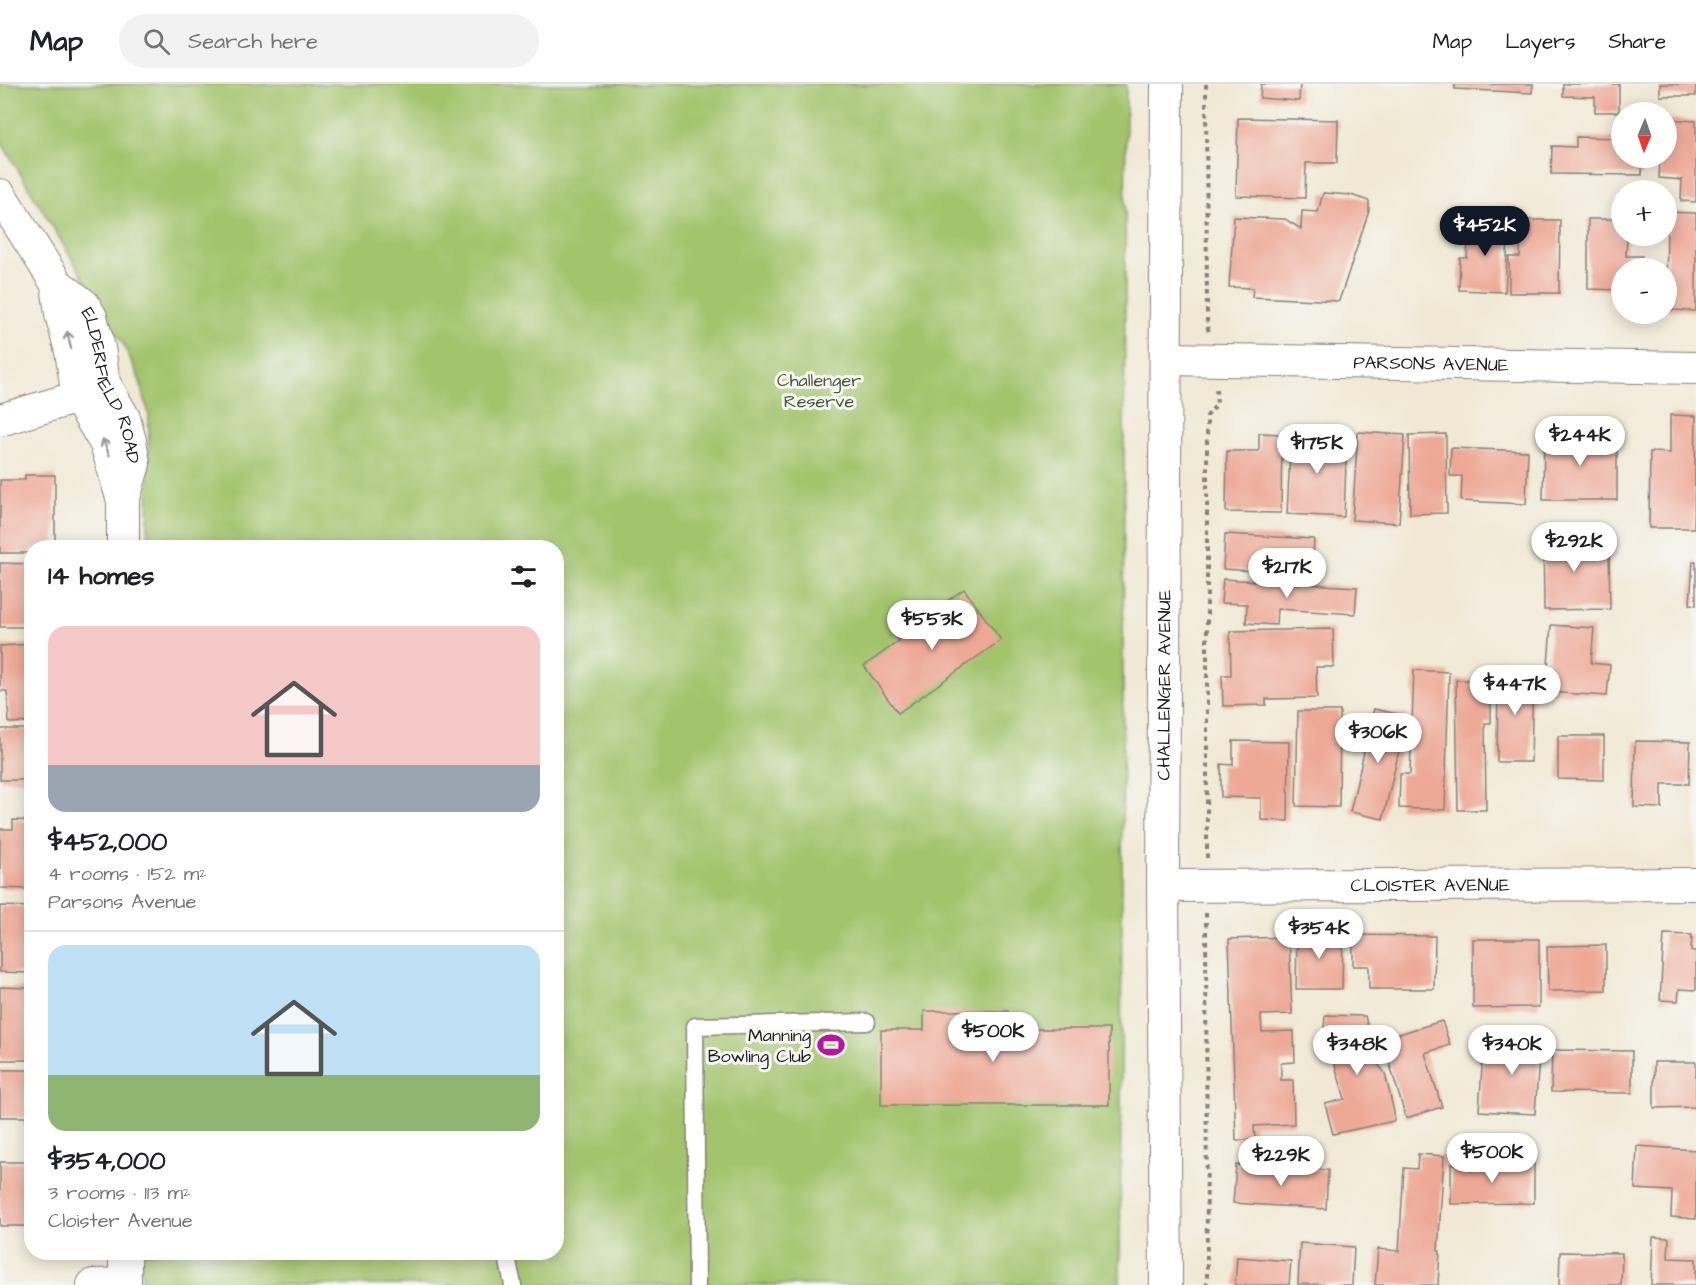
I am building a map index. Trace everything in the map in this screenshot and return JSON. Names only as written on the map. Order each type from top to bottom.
[{"type":"street","name":"CHALLENGER AVENUE","points":[[1166,1285],[1163,886],[1167,84]]},
{"type":"street","name":"ELDERFIELD ROAD","points":[[0,195],[57,284],[84,305],[91,317],[99,348],[91,390],[124,418],[135,464],[123,501],[123,540]]},
{"type":"street","name":"PARSONS AVENUE","points":[[1167,359],[1696,368]]},
{"type":"street","points":[[0,420],[91,390]]},
{"type":"street","name":"CLOISTER AVENUE","points":[[1163,886],[1696,884]]},
{"type":"street","points":[[93,1285],[125,1285],[125,1260]]},
{"type":"lane","points":[[697,1285],[695,1026],[867,1022]]},
{"type":"lane","points":[[508,1260],[513,1285]]},
{"type":"path","points":[[1206,84],[1207,326],[1213,340],[1217,404],[1207,416],[1207,1285]]},
{"type":"green space","name":"Challenger Reserve","points":[[0,84],[1126,84],[1120,1285],[142,1285],[142,1260],[564,1260],[564,540],[148,540],[149,415],[140,381],[123,343],[0,140]]},
{"type":"building","points":[[1261,84],[1300,84],[1299,101],[1260,98]]},
{"type":"building","points":[[1455,84],[1533,84],[1532,93],[1455,89]]},
{"type":"building","points":[[1563,84],[1619,84],[1619,102],[1611,102],[1611,112],[1595,112],[1595,97],[1563,96]]},
{"type":"building","points":[[1660,84],[1696,84],[1696,96],[1660,96]]},
{"type":"building","points":[[1238,118],[1338,120],[1337,163],[1306,163],[1305,198],[1236,196]]},
{"type":"building","points":[[1677,120],[1696,121],[1696,202],[1681,201],[1682,180],[1659,178],[1660,168],[1677,168]]},
{"type":"building","points":[[1576,137],[1611,138],[1611,168],[1642,168],[1642,175],[1551,174],[1552,146],[1576,147]]},
{"type":"building","points":[[1323,193],[1351,195],[1369,201],[1369,211],[1339,301],[1252,297],[1253,288],[1229,287],[1234,217],[1285,219],[1301,229],[1302,211],[1318,212]]},
{"type":"building","points":[[1677,212],[1696,213],[1696,311],[1677,310],[1677,258],[1667,258],[1667,246],[1677,246]]},
{"type":"building","points":[[1588,219],[1611,219],[1611,246],[1626,246],[1626,256],[1642,256],[1642,258],[1611,258],[1611,290],[1588,289]]},
{"type":"building","points":[[1469,220],[1509,222],[1505,292],[1459,290],[1460,258],[1467,258]]},
{"type":"building","points":[[1521,220],[1560,220],[1559,293],[1509,293],[1509,257],[1520,257]]},
{"type":"building","points":[[1670,415],[1696,416],[1694,528],[1649,528],[1650,452],[1670,453]]},
{"type":"building","points":[[1358,432],[1405,435],[1399,523],[1352,520]]},
{"type":"building","points":[[1259,433],[1282,434],[1281,513],[1226,512],[1227,451],[1259,451]]},
{"type":"building","points":[[1291,433],[1347,436],[1344,517],[1287,514]]},
{"type":"building","points":[[1446,434],[1447,513],[1410,514],[1409,435]]},
{"type":"building","points":[[1544,434],[1617,435],[1617,500],[1543,500]]},
{"type":"building","points":[[1451,448],[1528,451],[1526,504],[1461,501],[1462,476],[1450,476]]},
{"type":"building","points":[[25,475],[55,475],[55,540],[24,540],[24,553],[0,553],[0,480],[25,480]]},
{"type":"building","points":[[1543,526],[1573,526],[1573,547],[1609,547],[1610,609],[1544,610]]},
{"type":"building","points":[[1225,534],[1314,539],[1312,575],[1223,569]]},
{"type":"building","points":[[1693,561],[1696,561],[1696,605],[1690,604]]},
{"type":"building","points":[[0,563],[24,564],[24,627],[0,627]]},
{"type":"building","points":[[1223,579],[1357,587],[1355,614],[1277,609],[1276,625],[1246,623],[1247,604],[1221,603]]},
{"type":"building","points":[[964,589],[1001,640],[898,713],[864,666],[899,641],[896,637]]},
{"type":"building","points":[[1551,625],[1594,628],[1591,663],[1610,665],[1607,696],[1546,692]]},
{"type":"building","points":[[1333,629],[1334,667],[1316,667],[1317,698],[1266,699],[1266,705],[1223,706],[1222,675],[1231,675],[1230,631]]},
{"type":"building","points":[[24,644],[24,722],[9,723],[7,691],[0,691],[0,646]]},
{"type":"building","points":[[1414,670],[1449,672],[1445,810],[1399,808],[1400,774],[1410,774]]},
{"type":"building","points":[[1498,671],[1533,671],[1531,762],[1497,762]]},
{"type":"building","points":[[1456,680],[1491,680],[1491,723],[1485,723],[1486,810],[1458,810]]},
{"type":"building","points":[[1374,709],[1407,716],[1383,819],[1350,812]]},
{"type":"building","points":[[1298,711],[1340,711],[1339,807],[1296,806]]},
{"type":"building","points":[[0,729],[24,729],[24,780],[0,780]]},
{"type":"building","points":[[1558,736],[1604,736],[1604,780],[1558,779]]},
{"type":"building","points":[[1233,741],[1289,742],[1288,821],[1261,820],[1261,798],[1221,797],[1221,764],[1233,765]]},
{"type":"building","points":[[1635,741],[1690,742],[1689,784],[1662,784],[1662,808],[1634,807]]},
{"type":"building","points":[[13,820],[24,821],[24,889],[0,888],[0,829],[13,829]]},
{"type":"building","points":[[0,906],[24,907],[24,973],[0,972]]},
{"type":"building","points":[[1297,931],[1343,932],[1342,989],[1296,989]]},
{"type":"building","points":[[1664,934],[1692,935],[1691,951],[1696,951],[1696,990],[1679,989],[1678,1001],[1660,1000]]},
{"type":"building","points":[[1353,935],[1435,936],[1434,989],[1369,989],[1369,966],[1353,966]]},
{"type":"building","points":[[1289,937],[1292,1014],[1261,1015],[1262,1032],[1294,1031],[1295,1062],[1281,1063],[1281,1080],[1293,1080],[1294,1124],[1254,1126],[1255,1140],[1236,1140],[1229,939]]},
{"type":"building","points":[[1473,939],[1539,939],[1539,1007],[1473,1008]]},
{"type":"building","points":[[1606,945],[1606,990],[1548,991],[1547,946]]},
{"type":"building","points":[[0,987],[24,988],[24,1060],[0,1060]]},
{"type":"building","points":[[924,1011],[1008,1011],[1008,1029],[1109,1029],[1109,1105],[881,1105],[881,1030],[924,1030]]},
{"type":"building","points":[[1325,1015],[1365,1016],[1377,1063],[1385,1073],[1394,1121],[1333,1134],[1325,1104],[1345,1099],[1324,1028]]},
{"type":"building","points":[[1442,1021],[1450,1045],[1425,1053],[1442,1107],[1406,1118],[1382,1039]]},
{"type":"building","points":[[1516,1027],[1541,1029],[1535,1114],[1479,1111],[1483,1052],[1515,1054]]},
{"type":"building","points":[[1552,1050],[1632,1051],[1632,1093],[1551,1092]]},
{"type":"building","points":[[1654,1062],[1696,1062],[1696,1107],[1654,1108]]},
{"type":"building","points":[[0,1070],[24,1070],[24,1117],[0,1117]]},
{"type":"building","points":[[1637,1146],[1696,1150],[1696,1219],[1671,1217],[1672,1191],[1635,1189]]},
{"type":"building","points":[[1418,1154],[1444,1156],[1438,1285],[1375,1285],[1378,1249],[1399,1251],[1404,1168],[1417,1169]]},
{"type":"building","points":[[0,1162],[24,1162],[24,1226],[0,1226]]},
{"type":"building","points":[[1451,1164],[1534,1164],[1534,1203],[1451,1204]]},
{"type":"building","points":[[1236,1165],[1328,1170],[1326,1209],[1233,1203]]},
{"type":"building","points":[[1653,1237],[1669,1238],[1668,1258],[1696,1259],[1696,1285],[1651,1285]]},
{"type":"building","points":[[1300,1243],[1354,1247],[1352,1285],[1298,1284]]},
{"type":"building","points":[[1560,1252],[1622,1253],[1621,1285],[1559,1285]]},
{"type":"building","points":[[1237,1257],[1291,1261],[1289,1285],[1235,1285]]},
{"type":"place","name":"Manning Bowling Club","points":[[831,1045]]}]
